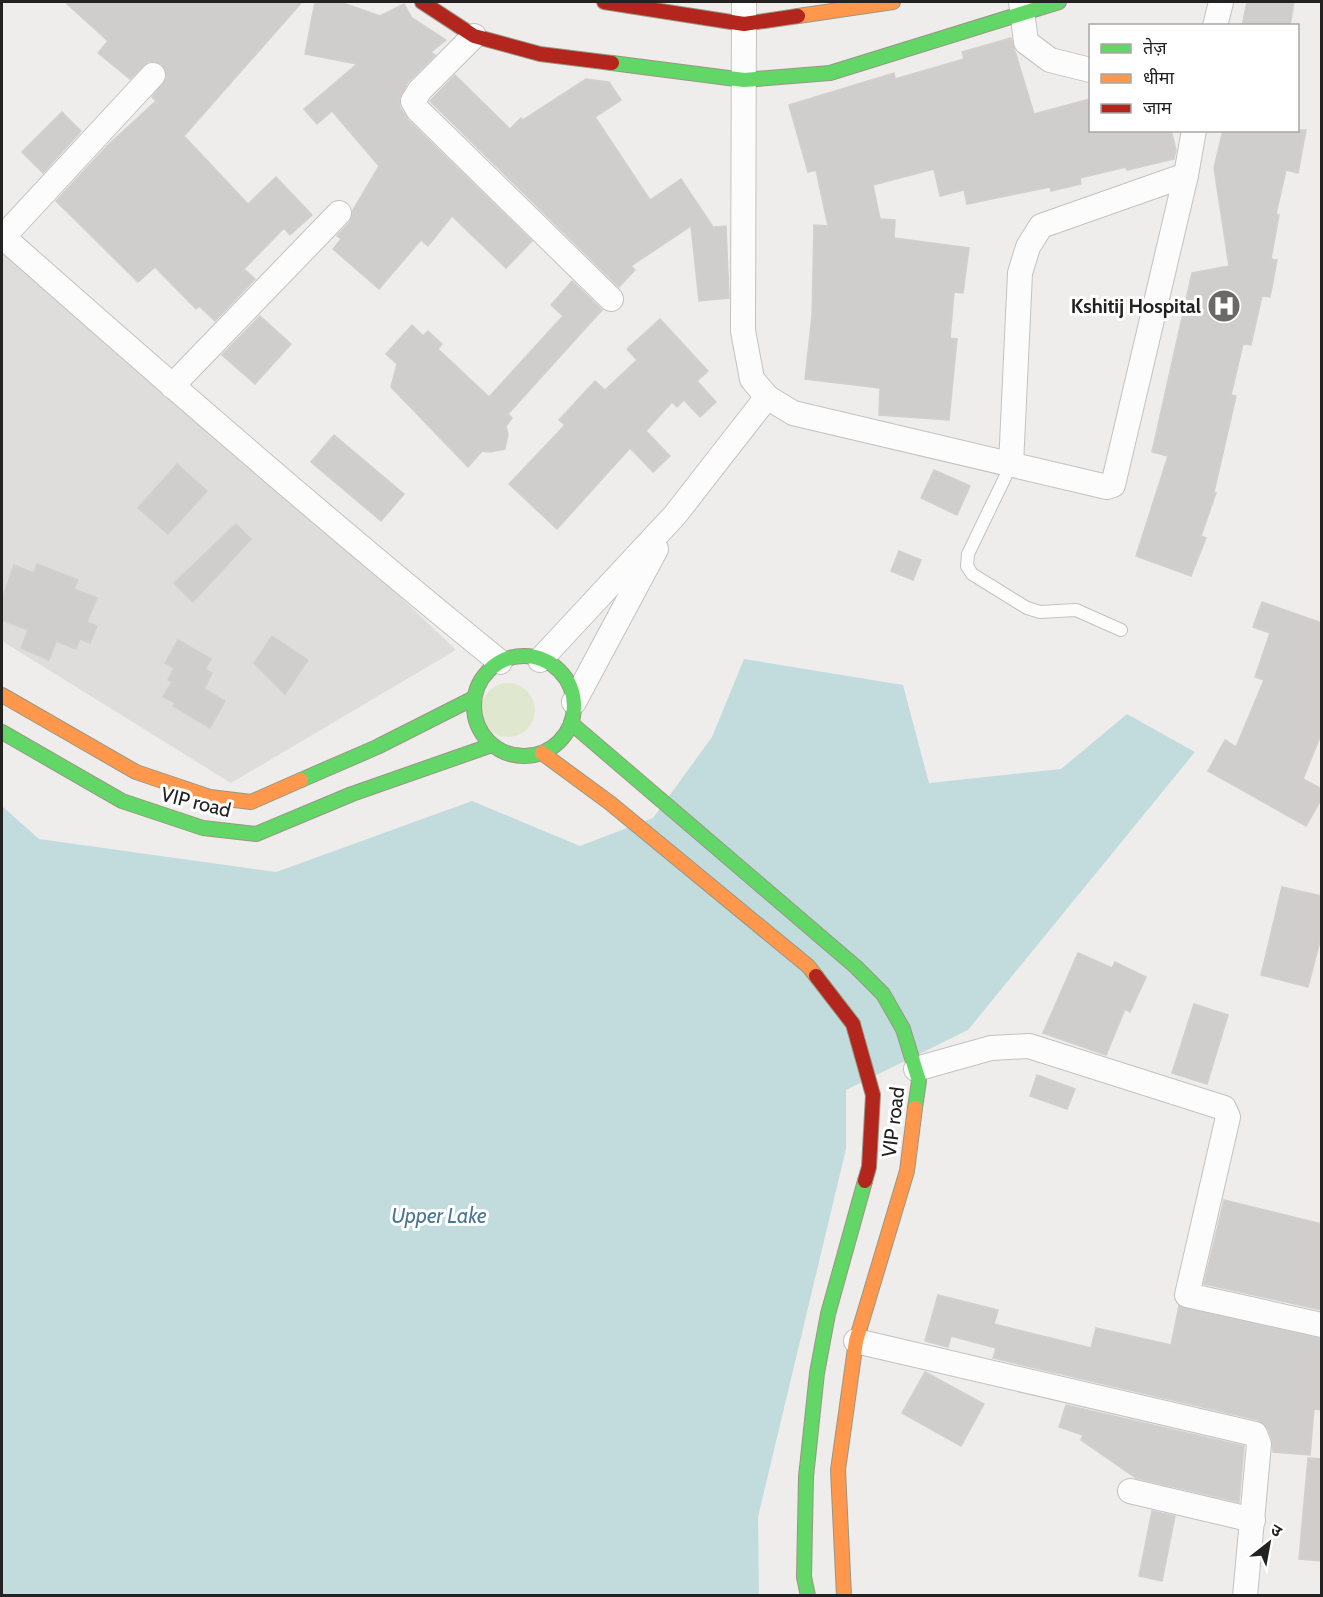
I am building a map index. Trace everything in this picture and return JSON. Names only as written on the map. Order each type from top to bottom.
[{"type":"main road","points":[[422,2],[474,36],[540,54],[744,80],[830,73],[1022,8],[1059,2]]},
{"type":"main road","points":[[604,2],[744,13],[890,2]]},
{"type":"main road","points":[[540,660],[527,656],[500,662],[482,677],[474,698],[476,724],[492,745],[516,755],[542,753],[560,741],[573,712]]},
{"type":"main road","name":"VIP road","points":[[540,660],[553,666],[568,681],[573,712],[633,776],[856,967],[883,994],[903,1029],[915,1065],[919,1081],[907,1172],[856,1341],[838,1470],[844,1596]]},
{"type":"main road","name":"VIP road","points":[[2,695],[135,772],[210,797],[252,802],[377,747],[474,698]]},
{"type":"main road","name":"VIP road","points":[[2,732],[122,801],[203,828],[256,834],[352,794],[492,745]]},
{"type":"main road","name":"VIP road","points":[[542,753],[610,803],[808,966],[853,1024],[873,1095],[869,1167],[828,1314],[817,1373],[806,1477],[804,1577],[808,1596]]},
{"type":"street","points":[[1216,24],[1221,2]]},
{"type":"street","points":[[1022,8],[1026,42],[1050,60],[1089,70]]},
{"type":"street","points":[[744,13],[743,332],[752,379],[767,397],[792,412],[1107,487],[1113,485],[1186,175],[1194,132]]},
{"type":"street","points":[[474,36],[420,90],[413,101],[418,110],[611,299]]},
{"type":"street","points":[[153,75],[2,236],[172,386],[392,574],[500,662]]},
{"type":"street","points":[[1011,465],[1020,273],[1028,247],[1041,226],[1186,175]]},
{"type":"street","points":[[172,386],[339,213]]},
{"type":"street","points":[[540,660],[675,515],[767,397]]},
{"type":"street","points":[[573,712],[675,515]]},
{"type":"street","points":[[915,1065],[991,1048],[1029,1046],[1224,1108],[1228,1117],[1187,1295],[1322,1325]]},
{"type":"street","points":[[856,1341],[1255,1434],[1259,1444],[1245,1596]]},
{"type":"street","points":[[1130,1491],[1253,1521]]},
{"type":"lane","points":[[1011,465],[969,554],[967,566],[972,574],[1027,608],[1040,612],[1076,610],[1121,630]]},
{"type":"shaded area","points":[[2,217],[456,650],[231,783],[2,641]]},
{"type":"green space","points":[[508,683],[518,685],[527,691],[533,700],[535,710],[533,720],[527,729],[518,735],[508,737],[498,735],[489,729],[483,720],[481,710],[483,700],[489,691],[498,685]]},
{"type":"water","name":"Upper Lake","points":[[744,659],[903,685],[929,783],[1061,769],[1127,714],[1195,752],[968,1030],[846,1090],[846,1149],[758,1517],[759,1596],[2,1595],[2,806],[39,839],[276,872],[472,801],[580,846],[653,818],[712,737]]},
{"type":"building","points":[[65,2],[302,2],[184,136],[248,204],[276,177],[312,215],[290,235],[284,228],[244,269],[255,279],[215,321],[199,306],[196,309],[155,267],[138,282],[56,201],[107,146],[156,101],[152,97],[167,78],[162,64],[149,61],[130,79],[98,53],[108,41]]},
{"type":"building","points":[[315,2],[340,2],[380,16],[404,4],[412,18],[446,40],[431,52],[435,55],[408,82],[399,100],[400,107],[408,120],[532,241],[506,268],[452,216],[428,246],[421,240],[379,289],[333,249],[341,239],[337,236],[350,222],[353,210],[379,166],[332,111],[317,124],[304,109],[357,64],[305,54]]},
{"type":"building","points":[[1247,2],[1294,2],[1290,24],[1242,24]]},
{"type":"building","points":[[1011,38],[1034,114],[1089,99],[1089,132],[1172,132],[1176,150],[1174,159],[1080,178],[1081,184],[1051,191],[1050,187],[967,204],[964,190],[940,196],[934,169],[873,185],[880,219],[895,220],[894,238],[969,248],[963,293],[954,292],[950,338],[957,339],[949,420],[879,415],[880,388],[805,379],[812,316],[814,225],[828,226],[816,170],[808,172],[789,105],[894,73],[895,79],[964,59],[962,52]]},
{"type":"building","points":[[455,75],[510,129],[521,118],[523,120],[586,79],[609,82],[621,100],[595,117],[650,200],[681,179],[713,227],[726,226],[729,298],[699,301],[691,226],[631,266],[635,270],[619,287],[430,101]]},
{"type":"building","points":[[62,112],[81,131],[43,173],[22,152]]},
{"type":"building","points":[[1299,130],[1306,130],[1298,173],[1286,170],[1276,214],[1279,215],[1271,259],[1277,260],[1270,297],[1262,296],[1251,345],[1243,344],[1231,395],[1236,396],[1214,492],[1216,493],[1201,536],[1206,538],[1191,576],[1136,556],[1168,456],[1152,452],[1192,273],[1229,266],[1214,168],[1223,132],[1299,132]]},
{"type":"building","points":[[572,281],[602,310],[508,414],[512,418],[506,426],[508,434],[505,449],[482,451],[468,467],[391,387],[397,364],[386,354],[412,325],[423,336],[428,331],[442,344],[438,349],[489,397],[563,316],[551,305]]},
{"type":"building","points":[[260,316],[291,344],[255,384],[222,355]]},
{"type":"building","points":[[660,319],[708,371],[697,381],[716,402],[700,417],[684,400],[677,407],[672,402],[646,431],[670,456],[653,472],[630,448],[557,529],[509,484],[565,425],[559,420],[595,381],[605,390],[637,360],[627,349]]},
{"type":"building","points":[[334,435],[404,494],[381,521],[311,462]]},
{"type":"building","points":[[177,464],[207,491],[168,534],[138,508]]},
{"type":"building","points":[[934,470],[970,486],[957,515],[921,498]]},
{"type":"building","points":[[236,524],[251,539],[193,602],[174,583]]},
{"type":"building","points":[[899,551],[921,560],[913,580],[891,571]]},
{"type":"building","points":[[37,564],[78,580],[74,589],[97,598],[87,622],[97,626],[90,643],[80,639],[76,649],[56,641],[49,660],[21,648],[28,630],[2,620],[2,599],[14,565],[34,573]]},
{"type":"building","points":[[1262,602],[1322,623],[1322,732],[1303,779],[1322,789],[1322,798],[1306,826],[1208,771],[1225,740],[1236,747],[1264,680],[1255,677],[1270,633],[1253,627]]},
{"type":"building","points":[[272,636],[308,660],[285,694],[254,663]]},
{"type":"building","points":[[178,640],[211,659],[205,669],[212,673],[204,689],[225,701],[210,728],[173,706],[175,703],[163,697],[172,682],[168,680],[174,668],[165,663]]},
{"type":"building","points":[[1282,887],[1322,896],[1322,933],[1308,987],[1261,975]]},
{"type":"building","points":[[1078,953],[1112,968],[1115,962],[1146,977],[1130,1012],[1125,1009],[1106,1055],[1043,1033]]},
{"type":"building","points":[[1194,1004],[1228,1015],[1207,1084],[1172,1073]]},
{"type":"building","points":[[1037,1075],[1075,1089],[1067,1109],[1030,1096]]},
{"type":"building","points":[[1224,1200],[1322,1224],[1322,1310],[1204,1284]]},
{"type":"building","points":[[938,1295],[998,1310],[994,1324],[1091,1348],[1096,1328],[1171,1345],[1179,1306],[1322,1339],[1322,1410],[1314,1409],[1310,1455],[1273,1452],[1268,1429],[1258,1420],[993,1358],[996,1348],[951,1336],[948,1347],[925,1341]]},
{"type":"building","points":[[925,1372],[984,1404],[961,1446],[902,1413]]},
{"type":"building","points":[[1066,1405],[1244,1446],[1239,1502],[1136,1478],[1081,1440],[1083,1435],[1059,1427]]},
{"type":"building","points":[[1308,1458],[1322,1459],[1322,1561],[1299,1559]]},
{"type":"building","points":[[1152,1511],[1175,1516],[1162,1581],[1139,1576]]},
{"type":"traffic: fast","points":[[612,63],[744,80],[830,73],[1059,2]]},
{"type":"traffic: fast","points":[[524,656],[543,660],[559,671],[570,687],[574,706],[570,725],[559,741],[543,752],[524,756],[505,752],[489,741],[478,725],[474,706],[478,687],[489,671],[505,660],[524,656]]},
{"type":"traffic: fast","points":[[301,780],[377,747],[474,698]]},
{"type":"traffic: fast","points":[[571,723],[856,967],[883,994],[903,1029],[919,1081],[915,1108]]},
{"type":"traffic: fast","points":[[2,732],[122,801],[203,828],[256,834],[352,794],[492,745]]},
{"type":"traffic: fast","points":[[808,1596],[804,1577],[806,1477],[817,1373],[828,1314],[865,1181]]},
{"type":"traffic: slow","points":[[798,16],[893,2]]},
{"type":"traffic: slow","points":[[2,695],[136,772],[210,797],[251,802],[301,780]]},
{"type":"traffic: slow","points":[[542,753],[610,803],[808,966],[816,976]]},
{"type":"traffic: slow","points":[[844,1596],[838,1470],[856,1341],[907,1171],[915,1108]]},
{"type":"traffic: jam","points":[[422,2],[474,36],[540,54],[612,63]]},
{"type":"traffic: jam","points":[[604,2],[744,24],[798,16]]},
{"type":"traffic: jam","points":[[816,976],[853,1024],[873,1095],[869,1167],[865,1181]]},
{"type":"place","name":"Kshitij Hospital","points":[[1224,306]]}]
